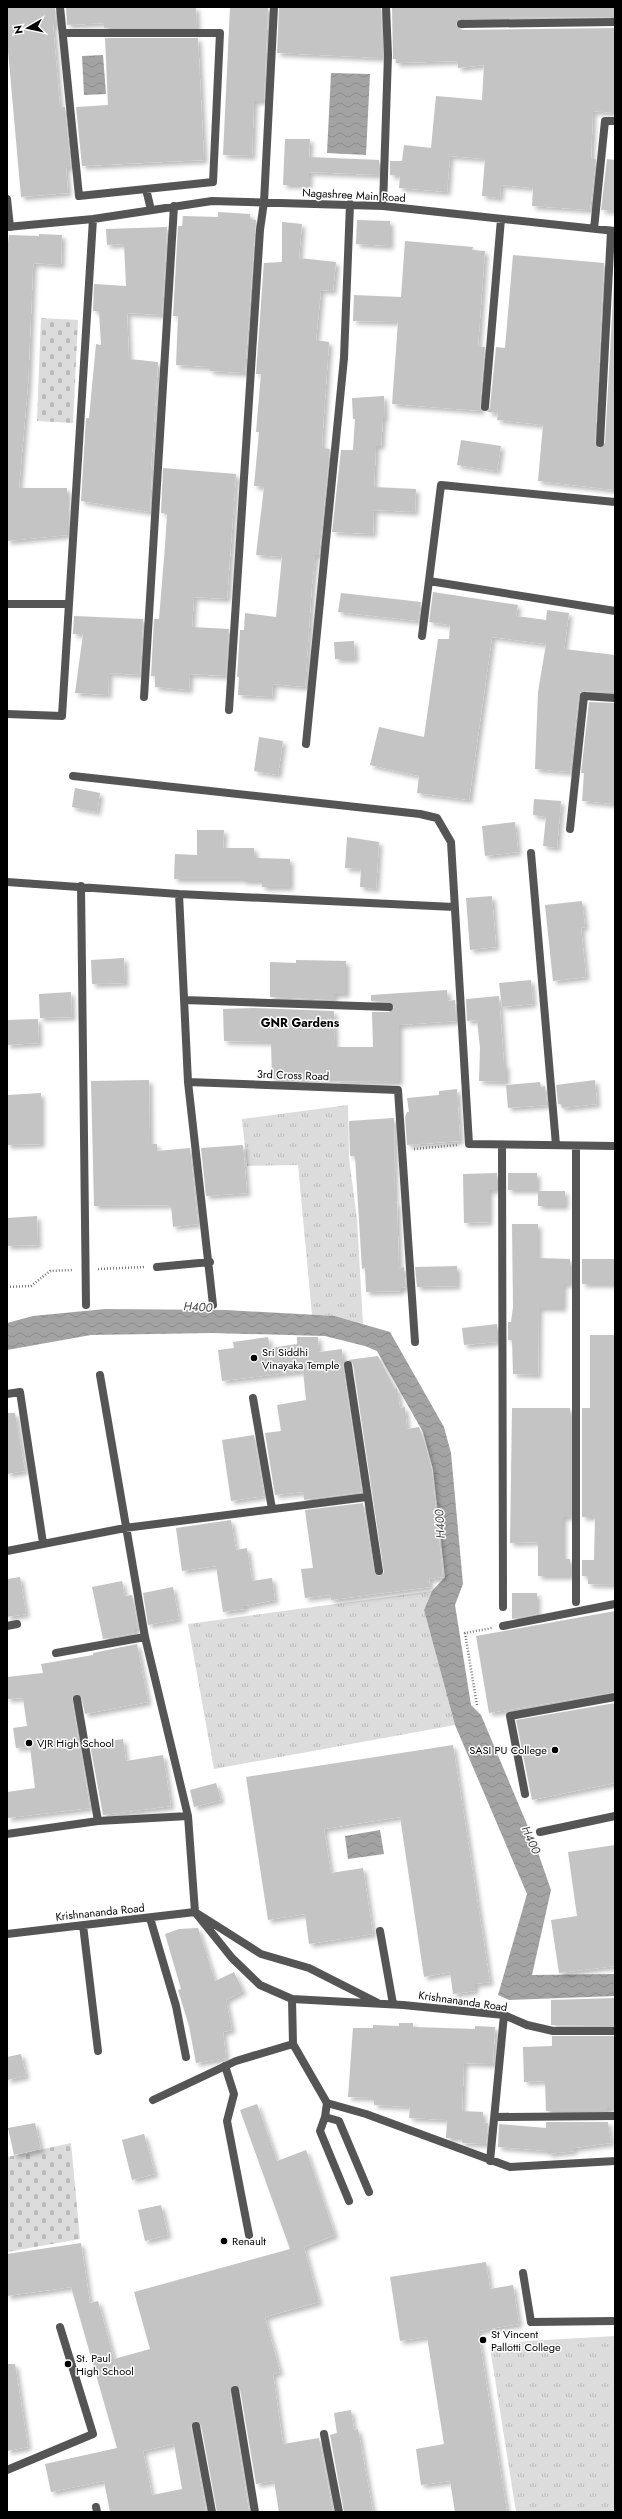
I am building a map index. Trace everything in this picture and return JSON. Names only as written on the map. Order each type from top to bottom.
[{"type":"street","points":[[60,7],[79,196],[213,182],[220,33],[63,33]]},
{"type":"street","points":[[229,710],[260,230],[264,202],[274,7]]},
{"type":"street","points":[[383,206],[388,55],[386,7]]},
{"type":"street","points":[[461,24],[615,22]]},
{"type":"street","points":[[594,229],[605,121],[615,121]]},
{"type":"street","points":[[146,189],[151,210]]},
{"type":"street","points":[[7,199],[8,227]]},
{"type":"street","name":"Nagashree Main Road","points":[[8,227],[93,219],[212,201],[383,206],[613,231]]},
{"type":"street","points":[[306,744],[344,358],[350,204]]},
{"type":"street","points":[[144,697],[174,206]]},
{"type":"street","points":[[7,714],[62,716],[93,219]]},
{"type":"street","points":[[485,407],[501,219]]},
{"type":"street","points":[[600,442],[613,231]]},
{"type":"street","points":[[422,636],[441,485],[615,502]]},
{"type":"street","points":[[429,581],[615,611]]},
{"type":"street","points":[[7,604],[69,604]]},
{"type":"street","points":[[570,829],[584,696],[615,698]]},
{"type":"street","points":[[73,776],[412,813],[437,818],[451,842],[469,1144],[615,1146]]},
{"type":"street","points":[[531,853],[556,1145]]},
{"type":"street","points":[[7,882],[179,894],[454,907]]},
{"type":"street","points":[[80,886],[86,1305]]},
{"type":"street","points":[[179,894],[188,1082],[210,1262],[213,1305]]},
{"type":"street","points":[[184,1000],[389,1007]]},
{"type":"street","name":"3rd Cross Road","points":[[188,1082],[398,1090],[402,1150]]},
{"type":"street","points":[[502,1145],[503,1608]]},
{"type":"street","points":[[576,1146],[576,1602]]},
{"type":"street","points":[[402,1150],[415,1342]]},
{"type":"street","points":[[157,1266],[210,1262]]},
{"type":"street","points":[[348,1365],[379,1571]]},
{"type":"street","points":[[100,1375],[125,1528],[145,1637],[188,1816],[195,1912]]},
{"type":"street","points":[[7,1394],[20,1392],[43,1543]]},
{"type":"street","points":[[253,1398],[272,1509]]},
{"type":"street","points":[[7,1550],[125,1528],[367,1497]]},
{"type":"street","points":[[503,1626],[615,1604]]},
{"type":"street","points":[[7,1626],[17,1624]]},
{"type":"street","points":[[56,1653],[145,1637]]},
{"type":"street","points":[[525,1794],[510,1716],[615,1696]]},
{"type":"street","points":[[77,1700],[98,1821]]},
{"type":"street","points":[[7,1834],[98,1821],[188,1816]]},
{"type":"street","points":[[540,1832],[615,1816]]},
{"type":"street","name":"Krishnananda Road","points":[[195,1912],[232,1958],[260,1985],[292,1999],[393,2004],[504,2015],[526,2025],[553,2031],[615,2031]]},
{"type":"street","name":"Krishnananda Road","points":[[7,1934],[195,1912],[261,1954],[309,1968],[378,2003]]},
{"type":"street","points":[[150,1918],[176,2006],[186,2057]]},
{"type":"street","points":[[83,1925],[98,2051]]},
{"type":"street","points":[[380,1931],[393,2004]]},
{"type":"street","points":[[292,1999],[293,2044],[327,2103],[325,2117],[320,2131],[349,2201]]},
{"type":"street","points":[[490,2161],[504,2015]]},
{"type":"street","points":[[153,2100],[225,2066],[293,2044]]},
{"type":"street","points":[[225,2066],[234,2094],[227,2121],[249,2235]]},
{"type":"street","points":[[327,2103],[366,2114],[490,2161],[510,2167],[615,2161]]},
{"type":"street","points":[[494,2117],[615,2116]]},
{"type":"street","points":[[325,2117],[339,2120],[368,2192]]},
{"type":"street","points":[[523,2273],[531,2322],[615,2322]]},
{"type":"street","points":[[7,2470],[93,2434],[60,2327]]},
{"type":"street","points":[[235,2390],[255,2512]]},
{"type":"street","points":[[196,2426],[212,2512]]},
{"type":"street","points":[[324,2434],[339,2512]]},
{"type":"path","points":[[402,1150],[469,1144]]},
{"type":"path","points":[[477,1705],[465,1633],[503,1626]]},
{"type":"green space","points":[[41,318],[78,320],[73,423],[37,421]]},
{"type":"green space","points":[[348,1105],[349,1158],[357,1219],[363,1324],[335,1316],[312,1315],[298,1165],[247,1166],[242,1119]]},
{"type":"green space","points":[[432,1591],[424,1610],[455,1725],[214,1769],[188,1624]]},
{"type":"green space","points":[[71,2143],[80,2239],[7,2252],[7,2157]]},
{"type":"green space","points":[[615,2336],[615,2512],[516,2512],[490,2347],[527,2341]]},
{"type":"water","points":[[103,55],[106,94],[84,95],[82,56]]},
{"type":"water","points":[[331,73],[370,74],[366,155],[327,153]]},
{"type":"water","name":"H400","points":[[105,1309],[226,1310],[335,1316],[390,1332],[444,1427],[451,1453],[463,1584],[455,1605],[471,1705],[481,1715],[534,1841],[551,1890],[532,1975],[615,1974],[615,1996],[509,2000],[498,1995],[527,1894],[455,1725],[424,1610],[432,1591],[445,1577],[433,1469],[423,1432],[377,1351],[365,1346],[325,1336],[212,1333],[91,1335],[7,1350],[7,1323],[33,1316]]},
{"type":"water","points":[[380,1830],[384,1854],[348,1859],[345,1836]]},
{"type":"building","points":[[7,7],[55,7],[56,25],[53,25],[60,107],[65,107],[71,167],[66,167],[68,193],[21,197],[7,39]]},
{"type":"building","points":[[66,7],[196,7],[197,28],[104,28],[104,23],[67,25]]},
{"type":"building","points":[[230,7],[268,7],[264,101],[254,101],[252,156],[223,155]]},
{"type":"building","points":[[279,7],[381,7],[382,58],[277,53]]},
{"type":"building","points":[[392,7],[615,7],[615,17],[461,18],[456,24],[461,30],[615,28],[615,113],[593,111],[591,159],[596,159],[590,210],[532,206],[533,188],[501,185],[500,198],[482,196],[485,159],[450,156],[447,192],[399,188],[400,176],[390,175],[390,161],[402,161],[404,145],[431,148],[436,96],[482,100],[484,65],[458,68],[458,61],[396,63],[396,59],[393,59]]},
{"type":"building","points":[[105,38],[198,38],[204,160],[82,166],[76,107],[108,105]]},
{"type":"building","points":[[285,139],[310,139],[309,157],[379,160],[379,175],[309,172],[309,185],[283,185]]},
{"type":"building","points":[[607,159],[615,160],[615,211],[601,210]]},
{"type":"building","points":[[218,212],[250,214],[250,219],[256,220],[245,373],[210,371],[210,367],[176,365],[178,316],[173,316],[178,226],[182,226],[183,216],[218,217]]},
{"type":"building","points":[[357,220],[390,221],[390,246],[356,244]]},
{"type":"building","points":[[282,222],[302,224],[299,258],[336,262],[333,291],[321,290],[316,340],[329,342],[322,443],[323,448],[330,449],[319,555],[315,555],[305,687],[273,684],[272,697],[238,695],[239,677],[237,677],[240,630],[244,630],[245,613],[276,617],[282,557],[256,555],[264,487],[254,486],[259,432],[256,432],[261,374],[256,374],[264,261],[264,263],[282,262]]},
{"type":"building","points":[[167,227],[162,315],[127,313],[129,359],[158,362],[151,468],[150,512],[81,501],[86,418],[89,418],[96,344],[101,345],[99,311],[93,311],[94,284],[126,286],[124,244],[107,245],[106,229]]},
{"type":"building","points":[[39,234],[62,235],[61,265],[34,263],[33,268],[28,384],[19,488],[67,488],[67,535],[7,541],[7,249],[9,235],[39,236]]},
{"type":"building","points":[[405,241],[473,247],[472,250],[485,251],[478,346],[485,347],[480,407],[482,411],[392,404],[398,322],[353,321],[354,295],[401,297]]},
{"type":"building","points":[[513,255],[604,263],[595,443],[599,448],[605,443],[615,263],[615,490],[538,481],[543,425],[497,420],[498,413],[487,412],[490,407],[496,347],[505,348]]},
{"type":"building","points":[[384,396],[385,418],[383,418],[381,446],[376,446],[374,487],[416,489],[415,512],[374,510],[373,534],[332,532],[341,450],[353,450],[355,419],[353,419],[352,398]]},
{"type":"building","points":[[461,440],[501,446],[497,471],[457,465]]},
{"type":"building","points":[[163,468],[236,474],[227,599],[194,597],[192,627],[229,629],[226,676],[190,674],[189,690],[155,687],[155,676],[151,676],[154,619],[159,619],[167,514],[161,513]]},
{"type":"building","points":[[433,592],[518,605],[516,616],[546,620],[547,610],[569,613],[564,649],[615,655],[615,692],[584,691],[579,693],[570,772],[535,769],[538,692],[546,644],[492,637],[469,800],[417,793],[419,776],[370,765],[379,727],[424,737],[438,639],[449,639],[450,625],[429,622]]},
{"type":"building","points":[[341,593],[421,602],[418,621],[338,612]]},
{"type":"building","points":[[74,616],[143,619],[140,675],[109,673],[108,695],[75,693],[83,634],[73,634]]},
{"type":"building","points":[[354,641],[355,659],[335,659],[334,642]]},
{"type":"building","points":[[589,702],[615,703],[615,804],[582,801],[584,773],[581,773]]},
{"type":"building","points":[[259,737],[283,741],[278,775],[254,771]]},
{"type":"building","points":[[75,788],[100,793],[97,812],[72,807]]},
{"type":"building","points":[[534,799],[561,801],[557,848],[543,846],[546,817],[533,815]]},
{"type":"building","points":[[515,822],[518,852],[485,856],[482,826]]},
{"type":"building","points":[[197,830],[224,830],[223,848],[254,848],[255,858],[290,859],[290,887],[262,887],[262,881],[243,881],[243,879],[174,879],[175,854],[197,855]]},
{"type":"building","points":[[347,837],[379,842],[376,889],[360,887],[361,869],[345,868]]},
{"type":"building","points":[[492,896],[496,947],[470,950],[466,898]]},
{"type":"building","points":[[582,901],[585,927],[581,928],[586,977],[553,981],[545,905]]},
{"type":"building","points":[[124,958],[125,983],[92,984],[91,960]]},
{"type":"building","points":[[296,960],[346,961],[346,994],[334,994],[334,1000],[270,997],[270,962],[296,963]]},
{"type":"building","points":[[531,980],[533,1004],[502,1007],[499,983]]},
{"type":"building","points":[[447,990],[448,1001],[455,1000],[456,1021],[399,1025],[399,1082],[336,1081],[336,1079],[272,1079],[271,1042],[224,1041],[223,1009],[253,1008],[334,1011],[335,1047],[373,1047],[372,1012],[389,1012],[394,1007],[390,1002],[371,1001],[371,995]]},
{"type":"building","points":[[71,992],[72,1017],[40,1018],[39,994]]},
{"type":"building","points":[[499,996],[504,1065],[506,1065],[506,1082],[479,1081],[480,1048],[477,1020],[467,1021],[466,999]]},
{"type":"building","points":[[38,1019],[39,1043],[7,1045],[7,1020]]},
{"type":"building","points":[[149,1080],[150,1144],[157,1144],[157,1151],[190,1148],[198,1224],[173,1227],[171,1205],[94,1206],[91,1081]]},
{"type":"building","points":[[595,1080],[597,1104],[562,1108],[561,1104],[558,1104],[556,1085]]},
{"type":"building","points":[[540,1082],[541,1087],[545,1086],[547,1105],[508,1108],[506,1085]]},
{"type":"building","points":[[457,1089],[460,1141],[407,1145],[405,1117],[407,1112],[409,1112],[407,1098],[439,1095],[439,1091]]},
{"type":"building","points":[[41,1093],[41,1144],[7,1145],[7,1095]]},
{"type":"building","points":[[394,1118],[395,1203],[397,1202],[399,1268],[404,1267],[406,1287],[401,1288],[401,1291],[366,1292],[365,1268],[362,1269],[355,1156],[350,1156],[349,1121]]},
{"type":"building","points":[[243,1145],[247,1193],[206,1196],[201,1148]]},
{"type":"building","points":[[497,1173],[497,1190],[489,1190],[489,1222],[464,1223],[463,1174]]},
{"type":"building","points":[[508,1173],[537,1173],[537,1190],[508,1190]]},
{"type":"building","points":[[538,1191],[565,1191],[565,1206],[538,1206]]},
{"type":"building","points":[[37,1216],[38,1245],[7,1246],[7,1218]]},
{"type":"building","points":[[512,1224],[538,1224],[538,1258],[570,1259],[570,1284],[563,1284],[563,1308],[539,1308],[538,1375],[513,1374],[512,1340],[508,1340],[508,1322],[511,1322],[513,1307]]},
{"type":"building","points":[[582,1259],[615,1259],[615,1284],[582,1284]]},
{"type":"building","points":[[457,1266],[457,1286],[417,1287],[415,1267]]},
{"type":"building","points":[[497,1324],[497,1342],[464,1345],[462,1328]]},
{"type":"building","points":[[590,1335],[615,1335],[615,1585],[588,1584],[588,1576],[582,1576],[582,1560],[594,1560],[595,1517],[582,1517],[582,1408],[590,1408]]},
{"type":"building","points":[[268,1337],[270,1348],[297,1344],[297,1337],[318,1337],[319,1352],[342,1349],[343,1360],[346,1360],[343,1366],[362,1492],[304,1500],[303,1492],[275,1495],[265,1433],[281,1431],[277,1405],[306,1400],[303,1371],[222,1381],[218,1350],[234,1348],[233,1342]]},
{"type":"building","points":[[378,1356],[395,1389],[397,1388],[400,1408],[405,1407],[407,1429],[419,1427],[424,1440],[432,1470],[443,1577],[429,1579],[430,1587],[331,1600],[330,1595],[305,1598],[301,1569],[313,1568],[305,1510],[363,1503],[374,1572],[379,1576],[384,1573],[353,1364],[348,1360]]},
{"type":"building","points":[[512,1408],[570,1408],[570,1517],[563,1517],[563,1559],[570,1559],[570,1576],[538,1576],[538,1542],[510,1543]]},
{"type":"building","points":[[7,1413],[15,1413],[25,1471],[7,1474]]},
{"type":"building","points":[[254,1435],[264,1496],[231,1501],[222,1440]]},
{"type":"building","points":[[231,1520],[236,1550],[247,1548],[252,1581],[272,1578],[275,1600],[244,1606],[244,1609],[223,1612],[216,1566],[182,1571],[176,1528]]},
{"type":"building","points":[[20,1577],[26,1614],[7,1617],[7,1579]]},
{"type":"building","points":[[122,1581],[125,1596],[132,1595],[138,1627],[135,1628],[135,1633],[103,1639],[92,1587]]},
{"type":"building","points":[[173,1587],[179,1619],[148,1625],[143,1593]]},
{"type":"building","points":[[512,1593],[537,1593],[537,1614],[512,1619]]},
{"type":"building","points":[[615,1611],[615,1692],[489,1713],[476,1636]]},
{"type":"building","points":[[137,1644],[148,1702],[85,1714],[81,1696],[76,1694],[72,1697],[90,1808],[8,1818],[7,1792],[35,1788],[30,1747],[16,1748],[13,1728],[27,1726],[23,1698],[7,1699],[7,1677],[43,1673],[41,1664],[93,1655],[93,1653]]},
{"type":"building","name":"SASI PU College","points":[[615,1703],[615,1783],[532,1800],[516,1720]]},
{"type":"building","points":[[123,1739],[126,1761],[163,1755],[171,1806],[103,1815],[90,1744]]},
{"type":"building","points":[[453,1745],[490,1982],[475,1984],[475,1991],[453,1994],[450,1972],[424,1977],[400,1817],[324,1829],[331,1873],[363,1868],[373,1934],[309,1944],[305,1914],[268,1920],[246,1777]]},
{"type":"building","points":[[216,1783],[221,1800],[194,1807],[190,1790]]},
{"type":"building","points":[[615,1845],[615,1966],[559,1973],[551,1920],[577,1916],[568,1852]]},
{"type":"building","points":[[198,1928],[215,1981],[234,1972],[243,1991],[226,2000],[232,2030],[223,2032],[226,2058],[196,2063],[189,2026],[178,1990],[181,1989],[165,1934],[179,1929]]},
{"type":"building","points":[[615,1998],[615,2026],[551,2025],[551,2000]]},
{"type":"building","points":[[399,2023],[413,2023],[413,2027],[475,2029],[475,2026],[495,2027],[493,2064],[464,2063],[462,2111],[483,2112],[483,2122],[488,2123],[486,2144],[462,2143],[461,2138],[446,2138],[447,2120],[409,2118],[410,2107],[374,2105],[374,2098],[348,2097],[353,2028],[373,2028],[373,2025],[399,2026]]},
{"type":"building","points":[[552,2036],[615,2036],[615,2108],[607,2108],[607,2111],[546,2111],[545,2081],[524,2082],[523,2047],[552,2046]]},
{"type":"building","points":[[21,2054],[26,2076],[7,2080],[7,2057]]},
{"type":"building","points":[[257,2104],[277,2161],[306,2150],[335,2235],[304,2247],[319,2302],[265,2317],[280,2372],[273,2374],[283,2444],[319,2438],[333,2512],[279,2512],[274,2481],[256,2484],[240,2389],[234,2385],[230,2391],[249,2512],[217,2512],[201,2425],[197,2421],[192,2422],[191,2427],[206,2512],[110,2512],[104,2481],[51,2492],[45,2464],[117,2448],[71,2287],[7,2296],[7,2254],[81,2243],[90,2303],[98,2301],[114,2359],[150,2349],[134,2292],[290,2249],[240,2110]],"holes":[[[174,2444],[182,2489],[152,2495],[143,2451]]]},
{"type":"building","points":[[546,2122],[608,2122],[611,2143],[574,2148],[574,2151],[548,2154],[548,2151],[498,2147],[499,2124],[546,2128]]},
{"type":"building","points":[[35,2123],[41,2149],[14,2155],[8,2128]]},
{"type":"building","points":[[144,2134],[155,2174],[132,2180],[122,2140]]},
{"type":"building","points":[[161,2205],[168,2235],[145,2241],[138,2210]]},
{"type":"building","points":[[486,2262],[490,2289],[513,2285],[519,2324],[478,2331],[507,2512],[455,2512],[450,2481],[421,2485],[416,2449],[444,2444],[427,2337],[400,2341],[390,2277]]},
{"type":"building","points":[[7,2364],[15,2364],[28,2447],[7,2451]]},
{"type":"building","points":[[351,2410],[354,2430],[358,2429],[373,2512],[344,2512],[330,2435],[337,2433],[334,2413]]},
{"type":"place","name":"Sri Siddhi Vinayaka Temple","points":[[254,1358]]},
{"type":"place","name":"VJR High School","points":[[29,1743]]},
{"type":"place","name":"SASI PU College","points":[[555,1750]]},
{"type":"place","name":"Renault","points":[[224,2241]]},
{"type":"place","name":"St Vincent Pallotti College","points":[[483,2340]]},
{"type":"place","name":"St. Paul High School","points":[[68,2364]]},
{"type":"district","name":"GNR Gardens","points":[[300,1023]]}]
